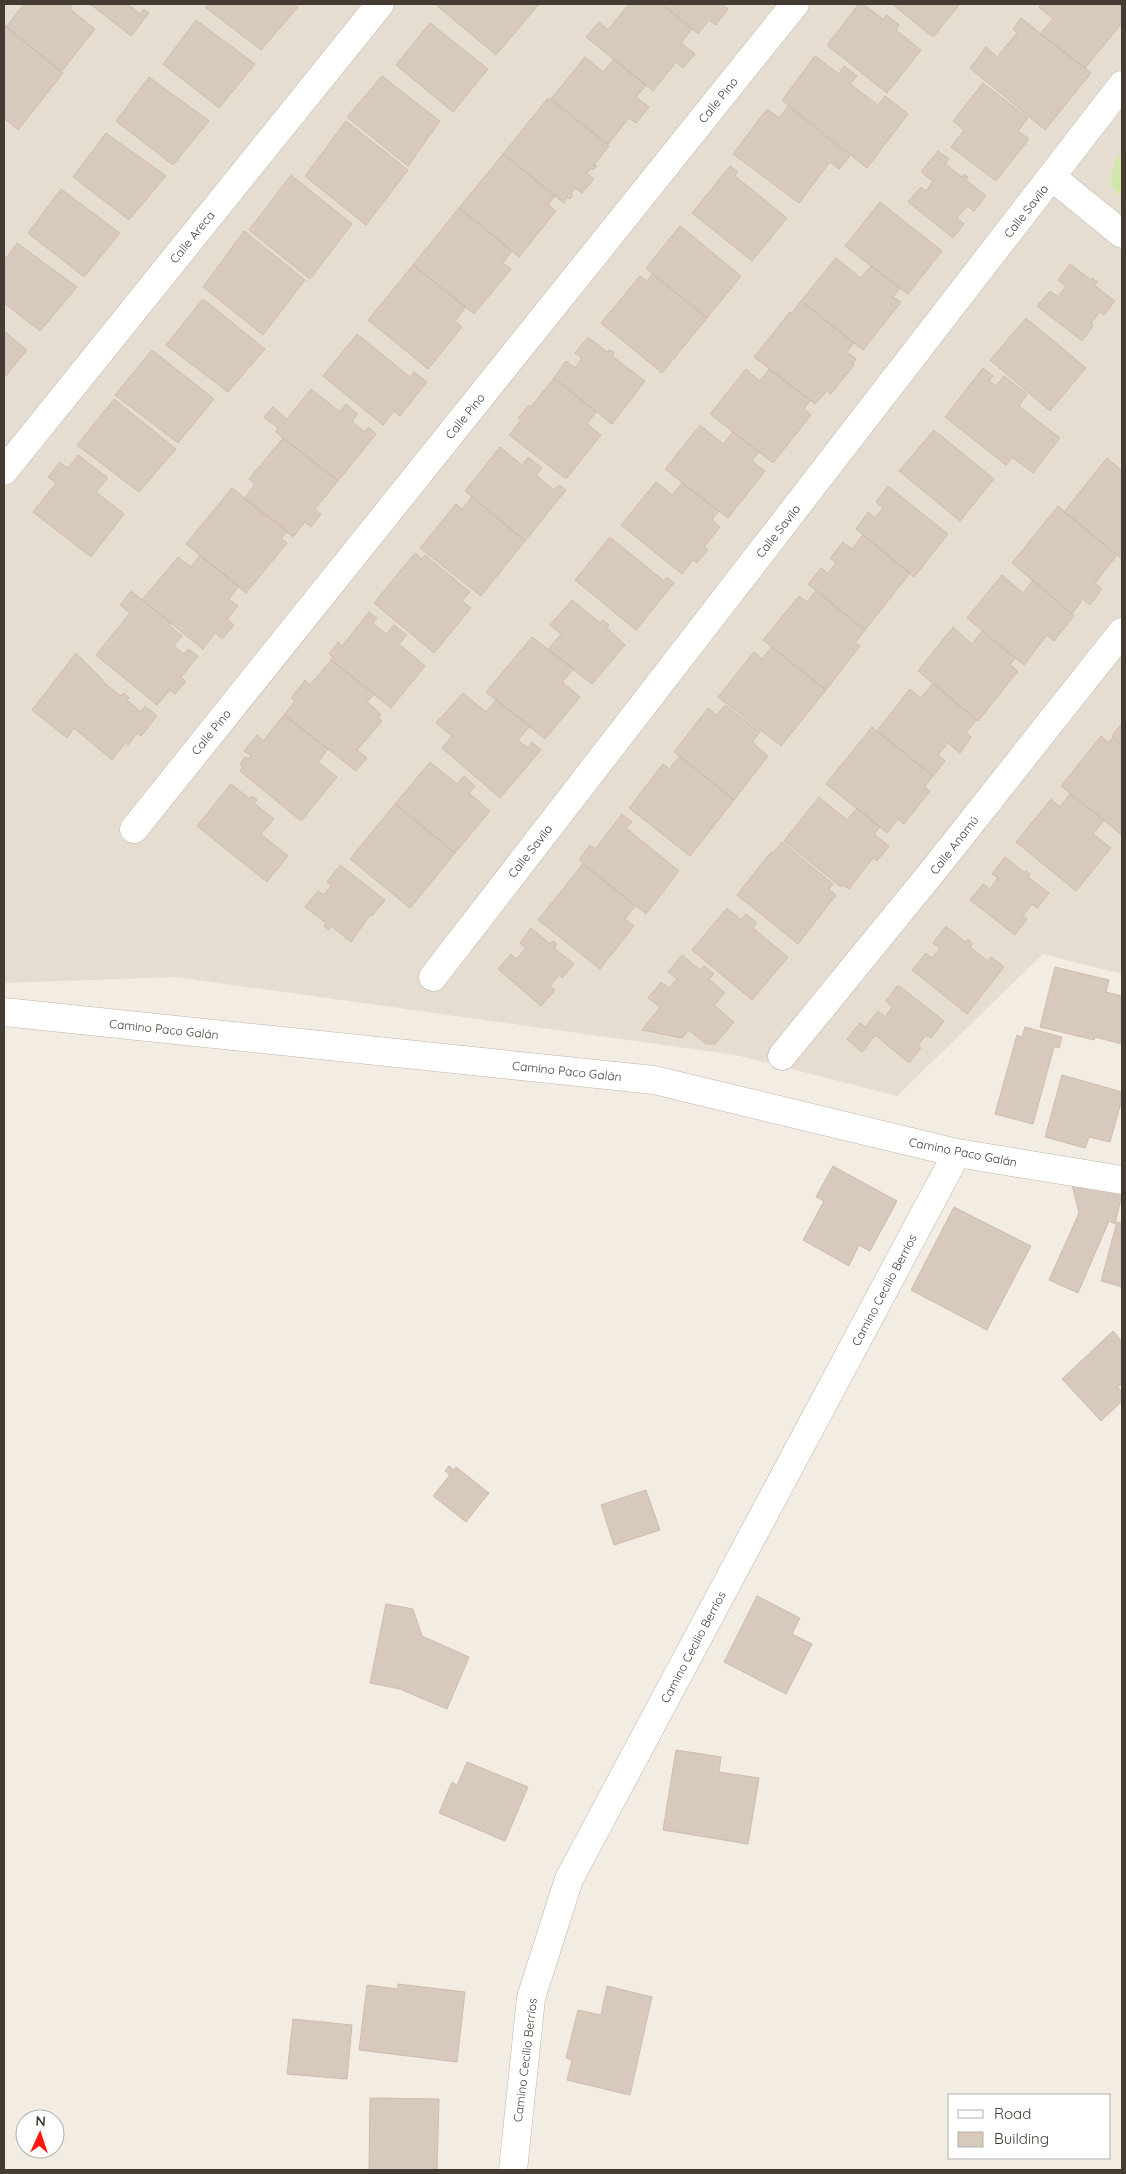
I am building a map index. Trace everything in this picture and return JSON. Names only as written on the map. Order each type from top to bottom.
[{"type":"street","name":"Calle Areca","points":[[4,471],[380,4]]},
{"type":"street","name":"Calle Pino","points":[[134,829],[795,4]]},
{"type":"street","name":"Calle Savila","points":[[433,977],[1122,84]]},
{"type":"street","points":[[1052,177],[1122,234]]},
{"type":"street","name":"Calle Anamú","points":[[782,1056],[932,872],[1122,632]]},
{"type":"street","name":"Camino Paco Galán","points":[[4,1012],[654,1080],[957,1153],[1122,1180]]},
{"type":"street","name":"Camino Cecilio Berríos","points":[[512,2170],[531,1998],[569,1879],[957,1153]]},
{"type":"shaded area","points":[[4,4],[1122,4],[1122,974],[1043,954],[897,1096],[736,1055],[176,977],[4,983]]},
{"type":"green space","points":[[1122,151],[1122,199],[1111,185],[1114,167]]},
{"type":"building","points":[[24,4],[73,4],[70,9],[95,29],[61,72],[6,27]]},
{"type":"building","points":[[90,4],[128,4],[140,14],[144,9],[149,13],[131,36]]},
{"type":"building","points":[[208,4],[294,4],[298,7],[261,50],[205,7]]},
{"type":"building","points":[[435,4],[539,4],[496,55]]},
{"type":"building","points":[[629,4],[662,4],[692,29],[681,43],[695,54],[683,68],[676,62],[653,91],[586,37],[599,22],[608,30]]},
{"type":"building","points":[[662,4],[722,4],[728,9],[716,25],[709,20],[698,34]]},
{"type":"building","points":[[859,4],[863,4],[883,19],[887,15],[899,25],[896,30],[921,50],[887,93],[827,45]]},
{"type":"building","points":[[892,4],[960,4],[933,37]]},
{"type":"building","points":[[1042,4],[1118,4],[1122,7],[1122,23],[1085,68],[1040,34],[1053,19],[1039,7]]},
{"type":"building","points":[[1021,18],[1091,73],[1045,130],[970,68],[986,47],[997,57],[1017,33],[1013,29]]},
{"type":"building","points":[[196,20],[255,64],[219,108],[163,64]]},
{"type":"building","points":[[430,23],[488,69],[453,112],[396,65]]},
{"type":"building","points":[[4,25],[63,73],[18,130],[4,118]]},
{"type":"building","points":[[815,56],[839,74],[844,66],[857,76],[850,84],[878,105],[885,96],[908,114],[867,168],[782,100]]},
{"type":"building","points":[[585,57],[603,72],[614,59],[646,85],[636,97],[649,107],[636,123],[629,118],[608,144],[551,99]]},
{"type":"building","points":[[382,76],[440,121],[408,166],[347,117]]},
{"type":"building","points":[[149,77],[209,121],[173,165],[116,121]]},
{"type":"building","points":[[983,83],[1028,118],[1018,131],[1029,139],[996,181],[951,147],[964,130],[953,121]]},
{"type":"building","points":[[548,98],[609,146],[594,165],[597,166],[593,170],[591,168],[587,173],[594,179],[582,193],[575,188],[571,193],[573,195],[570,199],[567,197],[564,203],[503,154]]},
{"type":"building","points":[[788,106],[850,156],[839,169],[830,162],[799,203],[733,154],[767,109],[779,118]]},
{"type":"building","points":[[346,121],[408,170],[366,225],[305,176]]},
{"type":"building","points":[[106,133],[166,176],[129,220],[73,177]]},
{"type":"building","points":[[938,151],[949,159],[945,164],[962,177],[964,174],[968,177],[966,180],[986,196],[974,211],[967,206],[957,218],[964,224],[953,238],[908,202],[921,187],[926,191],[933,181],[921,172]]},
{"type":"building","points":[[503,154],[555,196],[548,205],[556,211],[519,257],[459,208]]},
{"type":"building","points":[[730,166],[738,172],[735,176],[787,218],[752,261],[692,213]]},
{"type":"building","points":[[291,175],[352,224],[310,279],[249,230]]},
{"type":"building","points":[[61,189],[120,233],[84,277],[28,233]]},
{"type":"building","points":[[880,202],[942,251],[908,294],[845,246]]},
{"type":"building","points":[[459,208],[512,251],[503,263],[511,269],[474,314],[413,265]]},
{"type":"building","points":[[680,226],[741,276],[707,318],[646,268]]},
{"type":"building","points":[[244,231],[305,280],[263,335],[203,287]]},
{"type":"building","points":[[17,243],[77,287],[40,331],[4,303],[4,261]]},
{"type":"building","points":[[836,258],[861,278],[871,266],[900,288],[893,297],[901,302],[863,350],[801,301]]},
{"type":"building","points":[[1070,264],[1091,280],[1092,278],[1098,282],[1094,285],[1115,301],[1104,315],[1100,312],[1091,323],[1093,326],[1082,341],[1037,306],[1050,291],[1058,297],[1066,286],[1058,280]]},
{"type":"building","points":[[413,265],[466,307],[455,321],[462,327],[428,369],[368,320]]},
{"type":"building","points":[[652,274],[707,318],[662,373],[601,323],[640,276],[647,281]]},
{"type":"building","points":[[203,299],[265,349],[228,392],[166,345]]},
{"type":"building","points":[[801,301],[854,343],[847,352],[856,359],[853,363],[854,365],[831,394],[827,391],[815,404],[754,357]]},
{"type":"building","points":[[1026,318],[1086,368],[1050,411],[990,360]]},
{"type":"building","points":[[4,331],[27,350],[4,378]]},
{"type":"building","points":[[357,334],[410,377],[414,372],[427,382],[400,416],[394,411],[383,425],[323,376]]},
{"type":"building","points":[[588,337],[607,352],[610,350],[615,353],[612,356],[645,381],[612,424],[554,378],[566,361],[575,368],[582,358],[575,353]]},
{"type":"building","points":[[152,350],[214,399],[178,443],[115,395]]},
{"type":"building","points":[[983,368],[993,376],[989,381],[996,386],[1004,376],[1027,394],[1019,406],[1060,438],[1033,473],[1012,457],[1006,465],[945,417]]},
{"type":"building","points":[[746,369],[760,381],[769,369],[810,400],[804,409],[811,415],[773,463],[710,414]]},
{"type":"building","points":[[554,378],[596,412],[587,424],[601,435],[566,479],[509,435],[521,420],[518,418],[529,405],[531,407]]},
{"type":"building","points":[[311,389],[340,412],[346,404],[357,414],[352,422],[365,432],[368,427],[376,434],[338,481],[276,432],[278,428],[264,417],[273,407],[287,419]]},
{"type":"building","points":[[114,399],[176,449],[139,492],[77,445]]},
{"type":"building","points":[[700,425],[723,444],[733,432],[759,452],[752,461],[765,471],[728,518],[665,469]]},
{"type":"building","points":[[934,430],[994,479],[960,521],[899,471]]},
{"type":"building","points":[[283,438],[338,481],[315,509],[321,514],[311,527],[305,522],[293,537],[244,499],[255,484],[249,479]]},
{"type":"building","points":[[500,447],[522,465],[528,457],[542,468],[536,475],[554,490],[559,485],[566,490],[525,541],[465,491]]},
{"type":"building","points":[[78,455],[108,478],[96,492],[124,514],[91,557],[33,512],[56,483],[48,477],[60,462],[68,468]]},
{"type":"building","points":[[1107,458],[1122,471],[1122,559],[1064,512]]},
{"type":"building","points":[[656,482],[672,495],[682,483],[719,511],[712,519],[720,527],[704,547],[708,550],[697,563],[693,560],[682,574],[621,525]]},
{"type":"building","points":[[888,486],[948,534],[914,577],[856,529],[868,512],[875,518],[883,508],[876,502]]},
{"type":"building","points":[[232,488],[288,531],[281,538],[287,543],[246,593],[186,544]]},
{"type":"building","points":[[472,497],[525,541],[481,596],[420,548],[456,504],[462,509]]},
{"type":"building","points":[[1058,506],[1117,555],[1095,583],[1102,589],[1090,605],[1083,599],[1072,614],[1012,563]]},
{"type":"building","points":[[863,535],[910,573],[865,630],[808,584],[821,568],[828,573],[836,563],[830,558],[843,542],[852,549]]},
{"type":"building","points":[[610,537],[664,581],[667,577],[674,583],[636,630],[575,580]]},
{"type":"building","points":[[415,553],[422,559],[425,555],[470,592],[462,601],[471,608],[434,653],[374,603]]},
{"type":"building","points":[[200,555],[239,586],[229,599],[238,606],[227,619],[234,625],[222,639],[215,633],[203,649],[142,600],[178,557],[191,567]]},
{"type":"building","points":[[1002,575],[1023,593],[1033,580],[1074,616],[1054,641],[1047,635],[1024,665],[967,618]]},
{"type":"building","points":[[131,591],[171,623],[169,625],[182,636],[174,646],[184,654],[188,649],[198,656],[181,677],[186,682],[175,694],[170,690],[157,705],[96,655],[130,613],[120,605]]},
{"type":"building","points":[[816,591],[865,630],[855,643],[860,646],[826,690],[763,640],[799,596],[807,602]]},
{"type":"building","points":[[572,600],[600,623],[603,620],[609,625],[607,628],[625,645],[592,684],[548,650],[561,634],[550,625]]},
{"type":"building","points":[[369,612],[377,618],[373,623],[386,634],[394,625],[407,635],[399,644],[425,666],[391,708],[331,660],[333,657],[329,654],[338,642],[342,646]]},
{"type":"building","points":[[953,627],[972,644],[982,631],[1015,658],[1010,665],[1018,671],[978,721],[918,671]]},
{"type":"building","points":[[532,637],[574,669],[562,682],[580,697],[545,739],[486,692]]},
{"type":"building","points":[[772,647],[826,690],[781,746],[718,697],[754,652],[762,659]]},
{"type":"building","points":[[76,653],[102,681],[121,696],[124,693],[129,698],[127,700],[141,712],[145,706],[157,716],[141,736],[137,733],[128,745],[126,742],[112,760],[74,728],[67,738],[32,710]]},
{"type":"building","points":[[331,660],[374,694],[367,702],[381,714],[378,718],[382,721],[357,750],[367,758],[356,771],[284,715],[295,701],[291,698],[305,680],[310,685]]},
{"type":"building","points":[[933,683],[976,720],[966,733],[971,737],[960,753],[948,743],[938,755],[945,761],[933,776],[877,731],[910,689],[921,698]]},
{"type":"building","points":[[463,693],[486,712],[496,700],[530,726],[518,740],[528,748],[532,742],[541,750],[500,798],[442,748],[452,736],[436,723]]},
{"type":"building","points":[[725,705],[760,732],[752,742],[768,756],[734,800],[674,752],[708,708],[717,715]]},
{"type":"building","points":[[284,715],[328,749],[318,762],[337,777],[301,821],[240,771],[243,766],[240,764],[245,757],[248,759],[251,756],[244,751],[257,735],[263,741]]},
{"type":"building","points":[[1122,723],[1122,745],[1112,736]]},
{"type":"building","points":[[872,727],[933,776],[924,787],[930,791],[904,824],[898,819],[887,833],[826,784]]},
{"type":"building","points":[[1101,736],[1109,743],[1113,737],[1122,745],[1122,835],[1061,786]]},
{"type":"building","points":[[680,756],[734,800],[690,856],[629,808],[663,764],[669,769]]},
{"type":"building","points":[[430,762],[457,784],[464,776],[475,786],[469,793],[490,811],[455,853],[395,804]]},
{"type":"building","points":[[231,784],[250,799],[252,796],[257,800],[254,803],[274,819],[261,834],[288,856],[267,882],[197,826]]},
{"type":"building","points":[[1070,794],[1104,820],[1093,834],[1111,848],[1076,891],[1016,842],[1051,799],[1060,807]]},
{"type":"building","points":[[819,797],[847,820],[857,808],[880,827],[874,834],[889,846],[877,861],[873,858],[849,889],[843,885],[841,887],[784,841]]},
{"type":"building","points":[[395,804],[455,853],[410,908],[350,859]]},
{"type":"building","points":[[622,814],[632,822],[626,828],[679,871],[646,914],[579,860],[590,845],[595,849]]},
{"type":"building","points":[[782,842],[833,884],[829,889],[836,895],[798,944],[737,895],[771,852],[773,853]]},
{"type":"building","points":[[1005,857],[1025,873],[1026,871],[1030,874],[1028,877],[1049,893],[1037,908],[1032,904],[1023,916],[1027,919],[1015,935],[970,900],[983,884],[990,889],[998,878],[992,874]]},
{"type":"building","points":[[583,864],[635,906],[625,919],[634,926],[600,969],[538,920]]},
{"type":"building","points":[[340,865],[385,900],[372,916],[370,915],[351,942],[331,926],[329,930],[324,926],[326,923],[305,907],[318,891],[324,895],[331,885],[327,882]]},
{"type":"building","points":[[727,908],[741,920],[746,914],[757,923],[753,928],[788,957],[752,1000],[692,950]]},
{"type":"building","points":[[946,926],[965,942],[968,939],[973,944],[970,947],[988,961],[991,957],[1004,967],[967,1014],[912,970],[926,953],[932,958],[940,948],[933,943]]},
{"type":"building","points":[[531,928],[550,944],[553,941],[557,944],[554,948],[574,964],[562,978],[559,975],[550,986],[555,990],[541,1006],[498,969],[511,954],[516,959],[526,948],[520,943]]},
{"type":"building","points":[[682,955],[700,970],[704,966],[714,974],[709,979],[725,993],[714,1005],[734,1022],[715,1044],[706,1044],[689,1030],[682,1038],[642,1030],[660,1007],[648,998],[661,982],[669,988],[677,979],[668,972]]},
{"type":"building","points":[[1055,967],[1109,980],[1106,992],[1122,996],[1122,1044],[1095,1037],[1094,1040],[1040,1027]]},
{"type":"building","points":[[898,985],[944,1021],[931,1038],[926,1035],[918,1045],[921,1048],[909,1063],[875,1035],[862,1052],[847,1039],[860,1023],[865,1027],[878,1011],[885,1017],[892,1007],[886,1001]]},
{"type":"building","points":[[1025,1027],[1062,1037],[1059,1048],[1054,1047],[1033,1124],[995,1114],[1017,1035],[1022,1037]]},
{"type":"building","points":[[1062,1075],[1122,1092],[1122,1099],[1110,1142],[1089,1137],[1085,1148],[1045,1137]]},
{"type":"building","points":[[833,1166],[897,1201],[870,1251],[859,1245],[849,1266],[803,1240],[824,1201],[816,1197]]},
{"type":"building","points":[[1071,1181],[1122,1194],[1115,1224],[1109,1221],[1078,1293],[1049,1280],[1079,1213]]},
{"type":"building","points":[[954,1207],[1031,1246],[987,1330],[911,1290]]},
{"type":"building","points":[[1117,1222],[1122,1223],[1122,1287],[1101,1281]]},
{"type":"building","points":[[1113,1331],[1122,1341],[1122,1383],[1118,1387],[1122,1392],[1122,1401],[1101,1421],[1062,1379]]},
{"type":"building","points":[[449,1466],[454,1470],[456,1467],[489,1493],[466,1522],[433,1496],[450,1475],[445,1471]]},
{"type":"building","points":[[646,1490],[660,1530],[614,1545],[601,1505]]},
{"type":"building","points":[[757,1596],[800,1618],[792,1634],[812,1644],[786,1694],[724,1662]]},
{"type":"building","points":[[386,1604],[413,1609],[422,1636],[469,1657],[447,1709],[400,1689],[370,1683]]},
{"type":"building","points":[[676,1750],[721,1757],[719,1772],[759,1778],[748,1844],[663,1830]]},
{"type":"building","points":[[467,1762],[528,1787],[505,1841],[439,1813],[452,1782],[457,1785]]},
{"type":"building","points":[[398,1984],[465,1992],[457,2062],[359,2050],[367,1985],[398,1989]]},
{"type":"building","points":[[607,1986],[652,1997],[630,2095],[567,2080],[572,2060],[566,2058],[578,2010],[601,2015]]},
{"type":"building","points":[[293,2019],[352,2025],[347,2079],[287,2074]]},
{"type":"building","points":[[370,2098],[439,2099],[437,2170],[369,2170]]}]
